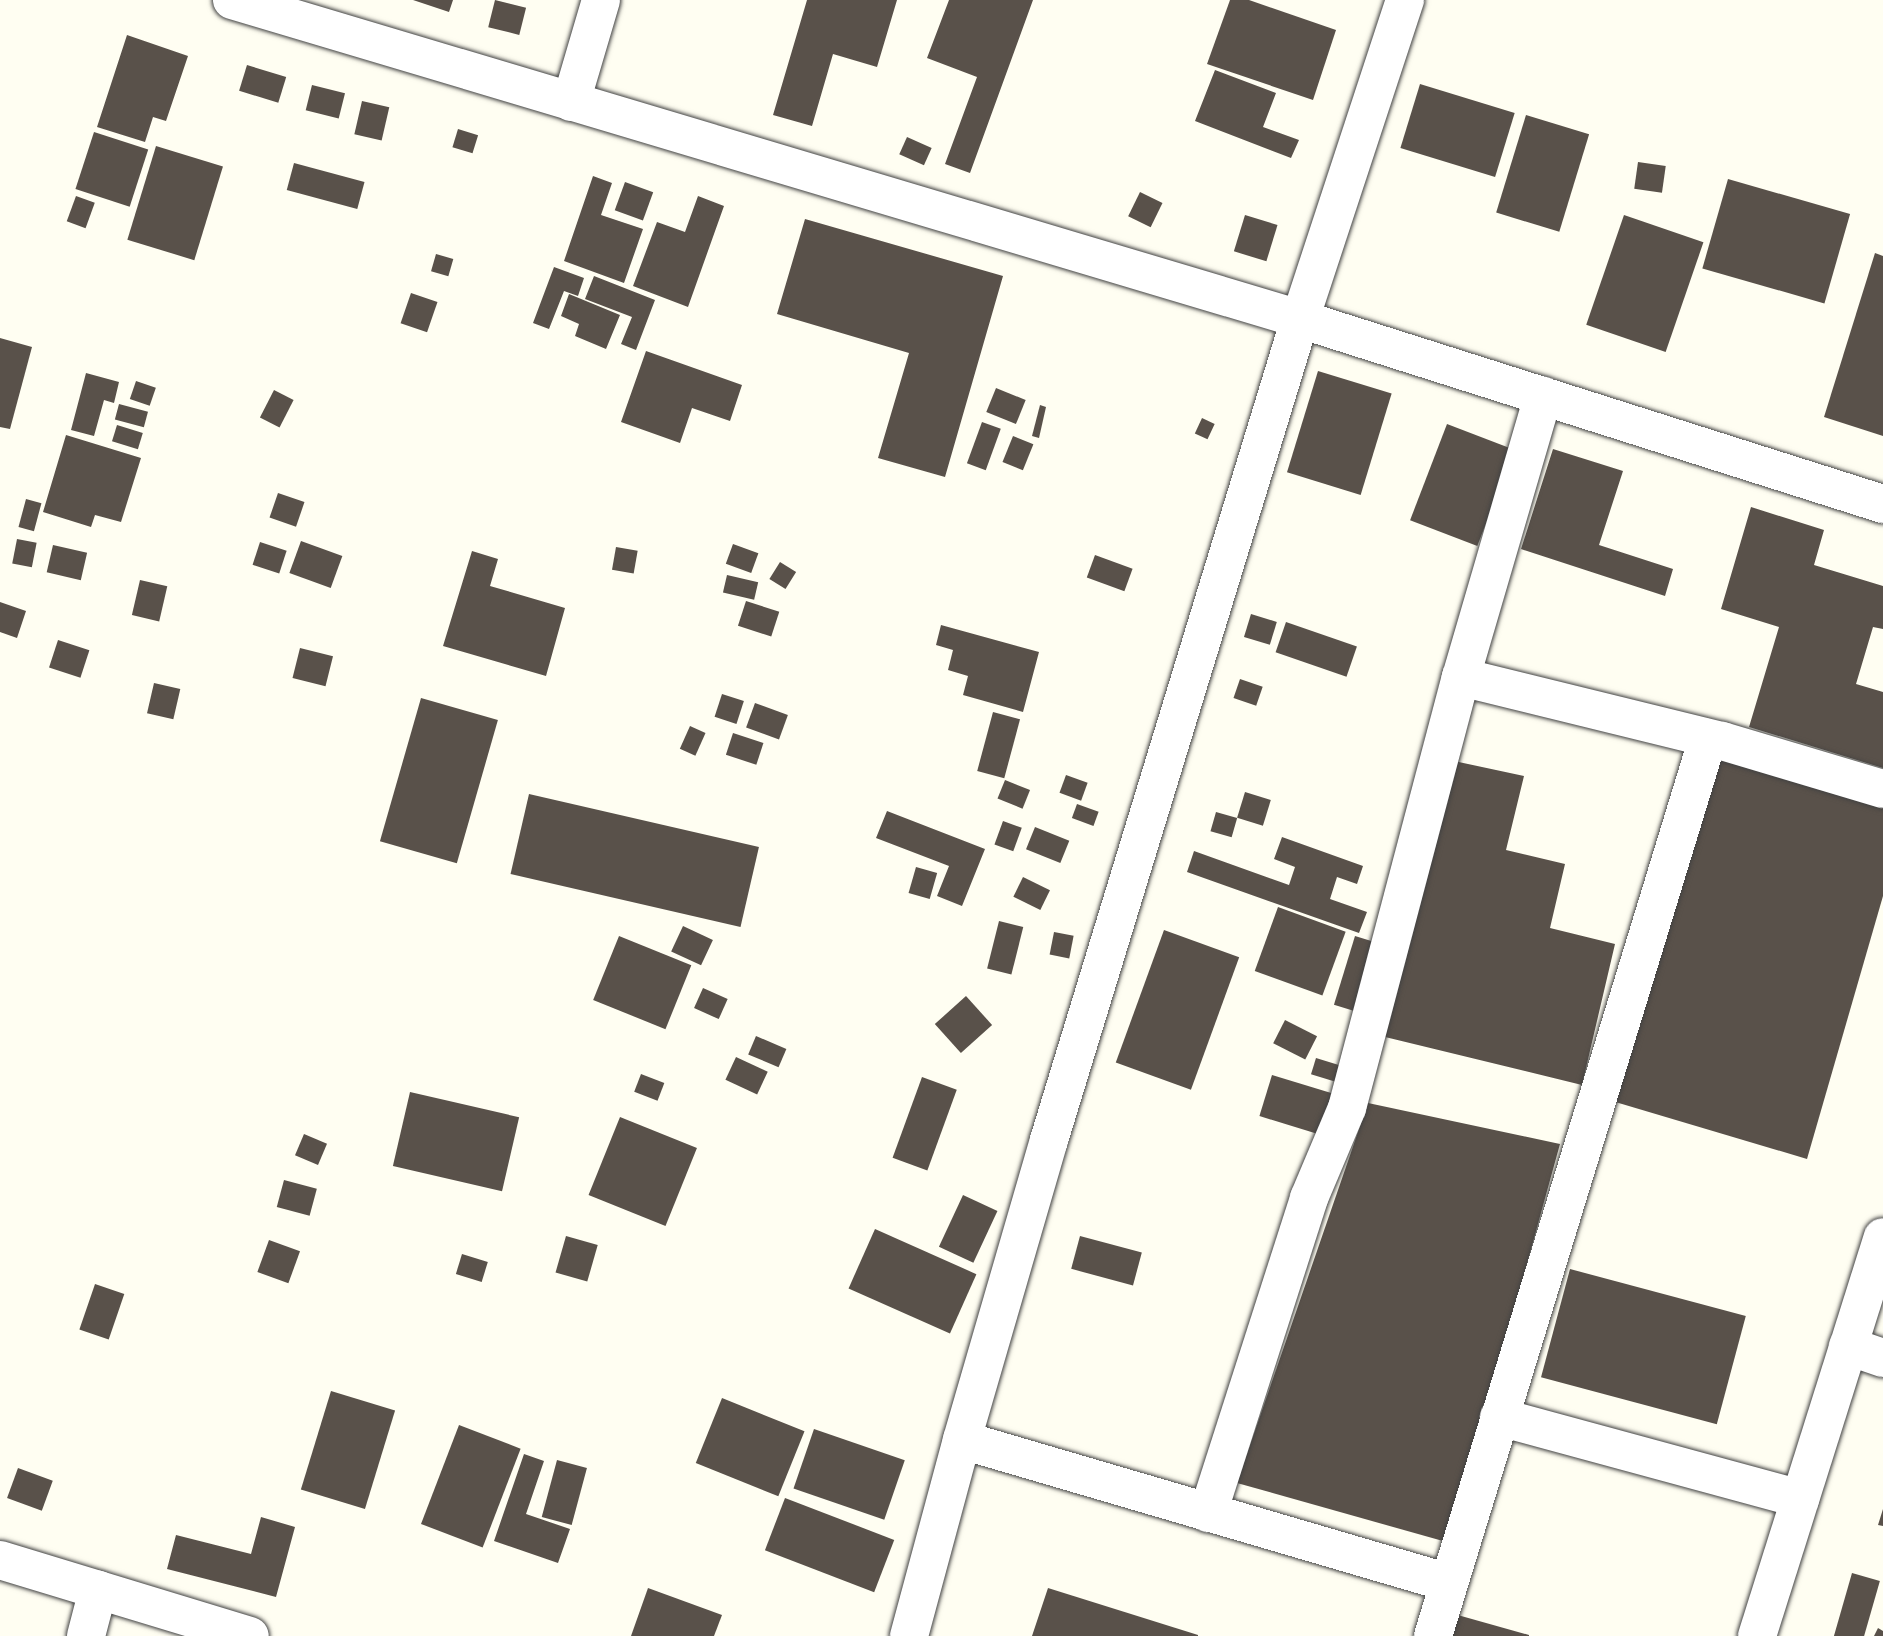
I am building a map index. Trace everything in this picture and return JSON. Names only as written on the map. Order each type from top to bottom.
[{"type":"street","points":[[232,0],[1300,319],[1883,504]]},
{"type":"street","points":[[571,102],[601,0]]},
{"type":"street","points":[[909,1636],[962,1440],[1049,1140],[1300,319],[1405,0]]},
{"type":"street","points":[[1208,1513],[1309,1198],[1348,1108],[1461,677],[1543,396]]},
{"type":"street","points":[[1461,677],[1708,738],[1883,789]]},
{"type":"street","points":[[1433,1636],[1446,1582],[1708,738]]},
{"type":"street","points":[[1758,1636],[1800,1499],[1866,1352],[1883,1237]]},
{"type":"street","points":[[1499,1417],[1800,1499]]},
{"type":"street","points":[[962,1440],[1446,1582]]},
{"type":"street","points":[[0,1560],[250,1636]]},
{"type":"street","points":[[86,1636],[98,1590]]},
{"type":"building","points":[[413,0],[453,0],[449,12]]},
{"type":"building","points":[[495,0],[526,8],[519,35],[488,27]]},
{"type":"building","points":[[807,0],[897,0],[877,67],[833,54],[812,126],[773,115]]},
{"type":"building","points":[[949,0],[1033,0],[970,173],[945,164],[977,77],[927,58]]},
{"type":"building","points":[[1230,0],[1249,0],[1336,30],[1313,100],[1207,64]]},
{"type":"building","points":[[127,35],[188,56],[166,121],[153,117],[145,142],[97,127]]},
{"type":"building","points":[[247,65],[286,77],[278,103],[239,91]]},
{"type":"building","points":[[1215,70],[1276,93],[1263,127],[1299,140],[1291,158],[1195,121]]},
{"type":"building","points":[[1420,84],[1515,113],[1495,177],[1400,148]]},
{"type":"building","points":[[312,85],[345,93],[339,118],[306,110]]},
{"type":"building","points":[[362,101],[389,107],[382,140],[354,134]]},
{"type":"building","points":[[1526,115],[1589,134],[1559,232],[1496,213]]},
{"type":"building","points":[[458,129],[478,135],[473,153],[452,147]]},
{"type":"building","points":[[94,132],[148,150],[130,207],[75,189]]},
{"type":"building","points":[[907,137],[932,148],[924,165],[899,154]]},
{"type":"building","points":[[156,146],[223,166],[194,260],[127,240]]},
{"type":"building","points":[[1638,162],[1666,166],[1662,193],[1634,189]]},
{"type":"building","points":[[294,163],[365,182],[357,209],[287,190]]},
{"type":"building","points":[[593,176],[612,183],[601,215],[643,229],[624,283],[564,261]]},
{"type":"building","points":[[1728,179],[1850,214],[1824,303],[1702,268]]},
{"type":"building","points":[[625,182],[653,192],[643,220],[615,210]]},
{"type":"building","points":[[1140,192],[1162,203],[1151,227],[1128,216]]},
{"type":"building","points":[[76,196],[95,203],[86,228],[67,221]]},
{"type":"building","points":[[698,196],[724,206],[688,307],[633,286],[657,222],[685,232]]},
{"type":"building","points":[[1245,215],[1278,225],[1266,261],[1234,251]]},
{"type":"building","points":[[1624,215],[1703,242],[1666,352],[1586,325]]},
{"type":"building","points":[[805,219],[1003,276],[945,477],[878,458],[909,353],[777,314]]},
{"type":"building","points":[[1875,253],[1883,256],[1883,436],[1824,417]]},
{"type":"building","points":[[436,254],[453,259],[448,276],[431,271]]},
{"type":"building","points":[[554,267],[584,278],[578,296],[564,291],[549,329],[533,323]]},
{"type":"building","points":[[594,276],[655,300],[636,350],[621,344],[632,317],[585,299]]},
{"type":"building","points":[[411,293],[437,302],[427,332],[401,323]]},
{"type":"building","points":[[569,294],[620,315],[606,349],[575,336],[579,324],[561,316]]},
{"type":"building","points":[[0,338],[32,347],[10,429],[0,427]]},
{"type":"building","points":[[646,351],[742,385],[730,421],[692,408],[680,443],[621,422]]},
{"type":"building","points":[[1318,371],[1392,394],[1361,495],[1287,472]]},
{"type":"building","points":[[86,373],[119,382],[114,403],[104,400],[94,436],[71,430]]},
{"type":"building","points":[[136,381],[156,388],[150,406],[130,399]]},
{"type":"building","points":[[996,388],[1026,400],[1016,424],[986,412]]},
{"type":"building","points":[[274,390],[294,400],[280,428],[260,418]]},
{"type":"building","points":[[119,404],[148,412],[144,427],[115,419]]},
{"type":"building","points":[[1040,405],[1046,407],[1039,438],[1032,436]]},
{"type":"building","points":[[1202,418],[1215,424],[1208,439],[1195,433]]},
{"type":"building","points":[[982,422],[1001,429],[986,470],[967,463]]},
{"type":"building","points":[[1447,424],[1514,450],[1477,546],[1410,520]]},
{"type":"building","points":[[117,425],[143,433],[138,449],[112,441]]},
{"type":"building","points":[[66,435],[141,458],[121,522],[95,515],[91,527],[43,512]]},
{"type":"building","points":[[1013,436],[1033,444],[1023,470],[1003,462]]},
{"type":"building","points":[[1553,449],[1623,471],[1599,545],[1673,569],[1665,596],[1521,549]]},
{"type":"building","points":[[278,493],[304,502],[296,527],[270,518]]},
{"type":"building","points":[[26,499],[41,503],[34,531],[18,527]]},
{"type":"building","points":[[1751,507],[1824,530],[1814,565],[1883,586],[1883,629],[1873,627],[1856,684],[1883,692],[1883,768],[1749,727],[1779,627],[1721,609]]},
{"type":"building","points":[[17,539],[37,543],[32,567],[12,564]]},
{"type":"building","points":[[301,541],[342,556],[331,588],[289,573]]},
{"type":"building","points":[[260,542],[287,551],[279,573],[253,565]]},
{"type":"building","points":[[733,544],[758,553],[751,573],[726,564]]},
{"type":"building","points":[[53,545],[87,553],[81,580],[47,572]]},
{"type":"building","points":[[616,547],[638,551],[634,573],[612,570]]},
{"type":"building","points":[[472,551],[498,559],[490,586],[565,608],[546,676],[443,646]]},
{"type":"building","points":[[1095,555],[1133,569],[1124,591],[1087,578]]},
{"type":"building","points":[[780,562],[796,572],[786,589],[769,579]]},
{"type":"building","points":[[727,575],[758,582],[754,600],[723,593]]},
{"type":"building","points":[[140,580],[167,586],[159,621],[132,615]]},
{"type":"building","points":[[746,601],[779,612],[771,637],[738,626]]},
{"type":"building","points":[[0,602],[26,611],[17,638],[0,632]]},
{"type":"building","points":[[1251,614],[1277,622],[1270,645],[1244,637]]},
{"type":"building","points":[[1286,622],[1357,646],[1346,677],[1276,652]]},
{"type":"building","points":[[941,625],[1039,652],[1023,712],[963,695],[968,676],[948,670],[953,650],[936,645]]},
{"type":"building","points":[[58,640],[89,650],[80,678],[49,668]]},
{"type":"building","points":[[300,648],[333,656],[325,686],[293,678]]},
{"type":"building","points":[[1240,679],[1263,687],[1256,706],[1233,698]]},
{"type":"building","points":[[154,683],[180,689],[173,719],[147,713]]},
{"type":"building","points":[[722,694],[744,701],[736,724],[715,717]]},
{"type":"building","points":[[421,698],[498,720],[457,863],[380,841]]},
{"type":"building","points":[[755,703],[788,715],[779,739],[746,727]]},
{"type":"building","points":[[993,712],[1020,719],[1004,778],[977,771]]},
{"type":"building","points":[[690,726],[706,733],[695,756],[680,749]]},
{"type":"building","points":[[733,733],[763,743],[756,765],[726,755]]},
{"type":"building","points":[[1716,744],[1883,802],[1883,896],[1807,1159],[1612,1101]]},
{"type":"building","points":[[1454,761],[1524,776],[1506,850],[1565,864],[1550,928],[1615,944],[1582,1085],[1381,1036]]},
{"type":"building","points":[[1066,775],[1088,783],[1081,801],[1060,793]]},
{"type":"building","points":[[1005,780],[1030,790],[1023,809],[998,799]]},
{"type":"building","points":[[1245,792],[1271,800],[1263,826],[1237,818]]},
{"type":"building","points":[[529,794],[759,847],[741,927],[511,874]]},
{"type":"building","points":[[1077,804],[1099,812],[1093,826],[1072,818]]},
{"type":"building","points":[[887,811],[985,849],[962,906],[937,896],[949,866],[876,838]]},
{"type":"building","points":[[1216,812],[1237,818],[1232,837],[1210,831]]},
{"type":"building","points":[[1003,821],[1022,828],[1013,851],[994,844]]},
{"type":"building","points":[[1035,827],[1069,841],[1060,863],[1026,849]]},
{"type":"building","points":[[1282,837],[1363,866],[1357,884],[1337,877],[1330,899],[1367,912],[1359,933],[1187,872],[1194,851],[1289,885],[1295,867],[1274,859]]},
{"type":"building","points":[[916,867],[937,873],[930,899],[909,893]]},
{"type":"building","points":[[1023,877],[1050,890],[1040,910],[1013,897]]},
{"type":"building","points":[[1278,907],[1346,932],[1322,996],[1255,971]]},
{"type":"building","points":[[999,921],[1023,927],[1011,975],[987,969]]},
{"type":"building","points":[[683,926],[713,940],[701,965],[671,951]]},
{"type":"building","points":[[1164,930],[1239,957],[1191,1090],[1116,1062]]},
{"type":"building","points":[[1054,932],[1074,936],[1069,958],[1050,955]]},
{"type":"building","points":[[619,936],[691,965],[665,1029],[593,1000]]},
{"type":"building","points":[[1355,936],[1382,944],[1361,1013],[1334,1005]]},
{"type":"building","points":[[703,988],[728,999],[719,1019],[694,1008]]},
{"type":"building","points":[[966,996],[992,1025],[961,1053],[935,1024]]},
{"type":"building","points":[[1285,1020],[1317,1036],[1305,1060],[1273,1043]]},
{"type":"building","points":[[756,1036],[786,1049],[779,1067],[748,1054]]},
{"type":"building","points":[[736,1057],[768,1072],[757,1094],[725,1080]]},
{"type":"building","points":[[1316,1058],[1349,1068],[1344,1084],[1311,1074]]},
{"type":"building","points":[[641,1074],[664,1083],[658,1101],[634,1092]]},
{"type":"building","points":[[1272,1075],[1336,1095],[1324,1136],[1259,1116]]},
{"type":"building","points":[[922,1077],[957,1090],[927,1170],[893,1158]]},
{"type":"building","points":[[410,1092],[519,1117],[502,1191],[393,1166]]},
{"type":"building","points":[[1368,1103],[1560,1144],[1450,1543],[1237,1483]]},
{"type":"building","points":[[620,1117],[697,1148],[665,1226],[589,1195]]},
{"type":"building","points":[[304,1134],[327,1144],[318,1165],[295,1155]]},
{"type":"building","points":[[284,1180],[317,1189],[310,1216],[277,1207]]},
{"type":"building","points":[[963,1195],[997,1211],[973,1263],[939,1247]]},
{"type":"building","points":[[875,1229],[976,1274],[950,1334],[849,1288]]},
{"type":"building","points":[[566,1236],[598,1245],[587,1282],[556,1273]]},
{"type":"building","points":[[1080,1236],[1142,1253],[1133,1285],[1071,1269]]},
{"type":"building","points":[[269,1240],[300,1251],[288,1283],[257,1272]]},
{"type":"building","points":[[462,1254],[488,1262],[482,1282],[456,1274]]},
{"type":"building","points":[[1570,1269],[1746,1316],[1717,1424],[1541,1377]]},
{"type":"building","points":[[95,1284],[124,1294],[109,1339],[79,1329]]},
{"type":"building","points":[[331,1391],[395,1411],[365,1509],[301,1489]]},
{"type":"building","points":[[722,1398],[805,1431],[778,1496],[696,1463]]},
{"type":"building","points":[[459,1425],[521,1449],[483,1548],[421,1524]]},
{"type":"building","points":[[814,1429],[905,1460],[884,1520],[793,1489]]},
{"type":"building","points":[[524,1454],[544,1461],[526,1514],[570,1529],[558,1563],[494,1541]]},
{"type":"building","points":[[557,1460],[587,1468],[572,1525],[542,1517]]},
{"type":"building","points":[[18,1468],[53,1481],[42,1511],[7,1498]]},
{"type":"building","points":[[785,1498],[894,1540],[874,1592],[765,1550]]},
{"type":"building","points":[[1883,1509],[1883,1526],[1878,1525]]},
{"type":"building","points":[[261,1517],[295,1527],[276,1597],[167,1569],[176,1535],[251,1554]]},
{"type":"building","points":[[1852,1573],[1880,1581],[1864,1636],[1834,1636]]},
{"type":"building","points":[[648,1588],[722,1615],[714,1636],[631,1636]]},
{"type":"building","points":[[1048,1588],[1198,1635],[1198,1636],[1032,1636]]},
{"type":"building","points":[[1447,1612],[1529,1635],[1529,1636],[1440,1636]]},
{"type":"building","points":[[1878,1628],[1883,1631],[1883,1636],[1874,1636]]}]
